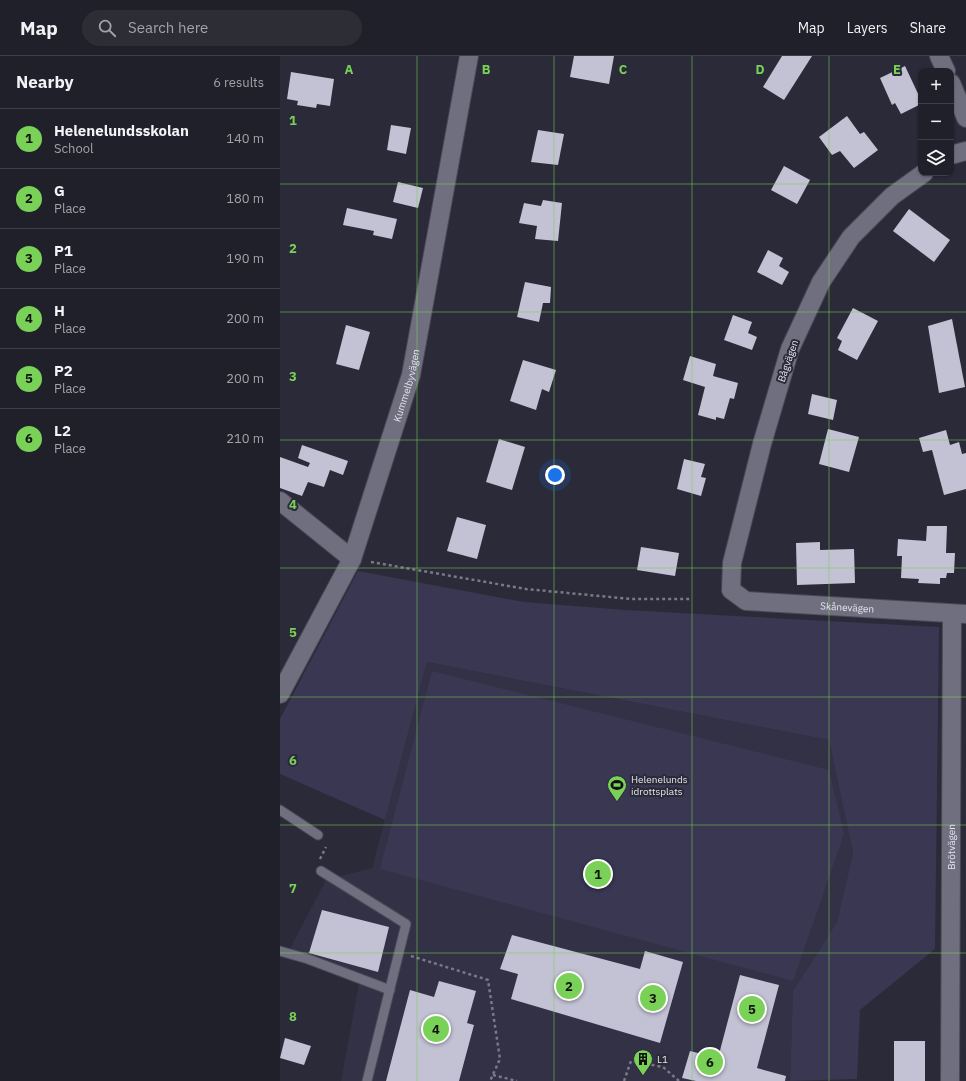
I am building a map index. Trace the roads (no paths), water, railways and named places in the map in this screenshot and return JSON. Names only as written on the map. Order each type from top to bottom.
[{"type":"street","name":"Kummelbyvägen","points":[[280,694],[352,559],[411,375],[469,56]]},
{"type":"street","points":[[939,56],[945,68]]},
{"type":"street","points":[[954,90],[966,118]]},
{"type":"street","points":[[954,154],[966,151]]},
{"type":"street","name":"Bågvägen","points":[[731,590],[732,563],[762,444],[793,342],[821,282],[851,237],[892,196],[920,176]]},
{"type":"street","points":[[280,501],[352,559]]},
{"type":"street","name":"Skånevägen","points":[[731,590],[746,601],[959,614]]},
{"type":"street","name":"Brötvägen","points":[[950,1081],[959,614]]},
{"type":"lane","points":[[280,810],[318,835]]},
{"type":"lane","points":[[321,871],[406,924],[367,1081]]},
{"type":"lane","points":[[280,951],[308,959],[390,990]]},
{"type":"place","name":"Helenelunds idrottsplats","points":[[617,802]]},
{"type":"place","name":"Helenelundsskolan","points":[[598,874]]},
{"type":"place","name":"G","points":[[569,986]]},
{"type":"place","name":"P1","points":[[653,998]]},
{"type":"place","name":"P2","points":[[752,1009]]},
{"type":"place","name":"H","points":[[436,1029]]},
{"type":"place","name":"L2","points":[[710,1062]]},
{"type":"place","name":"L1","points":[[643,1076]]}]
